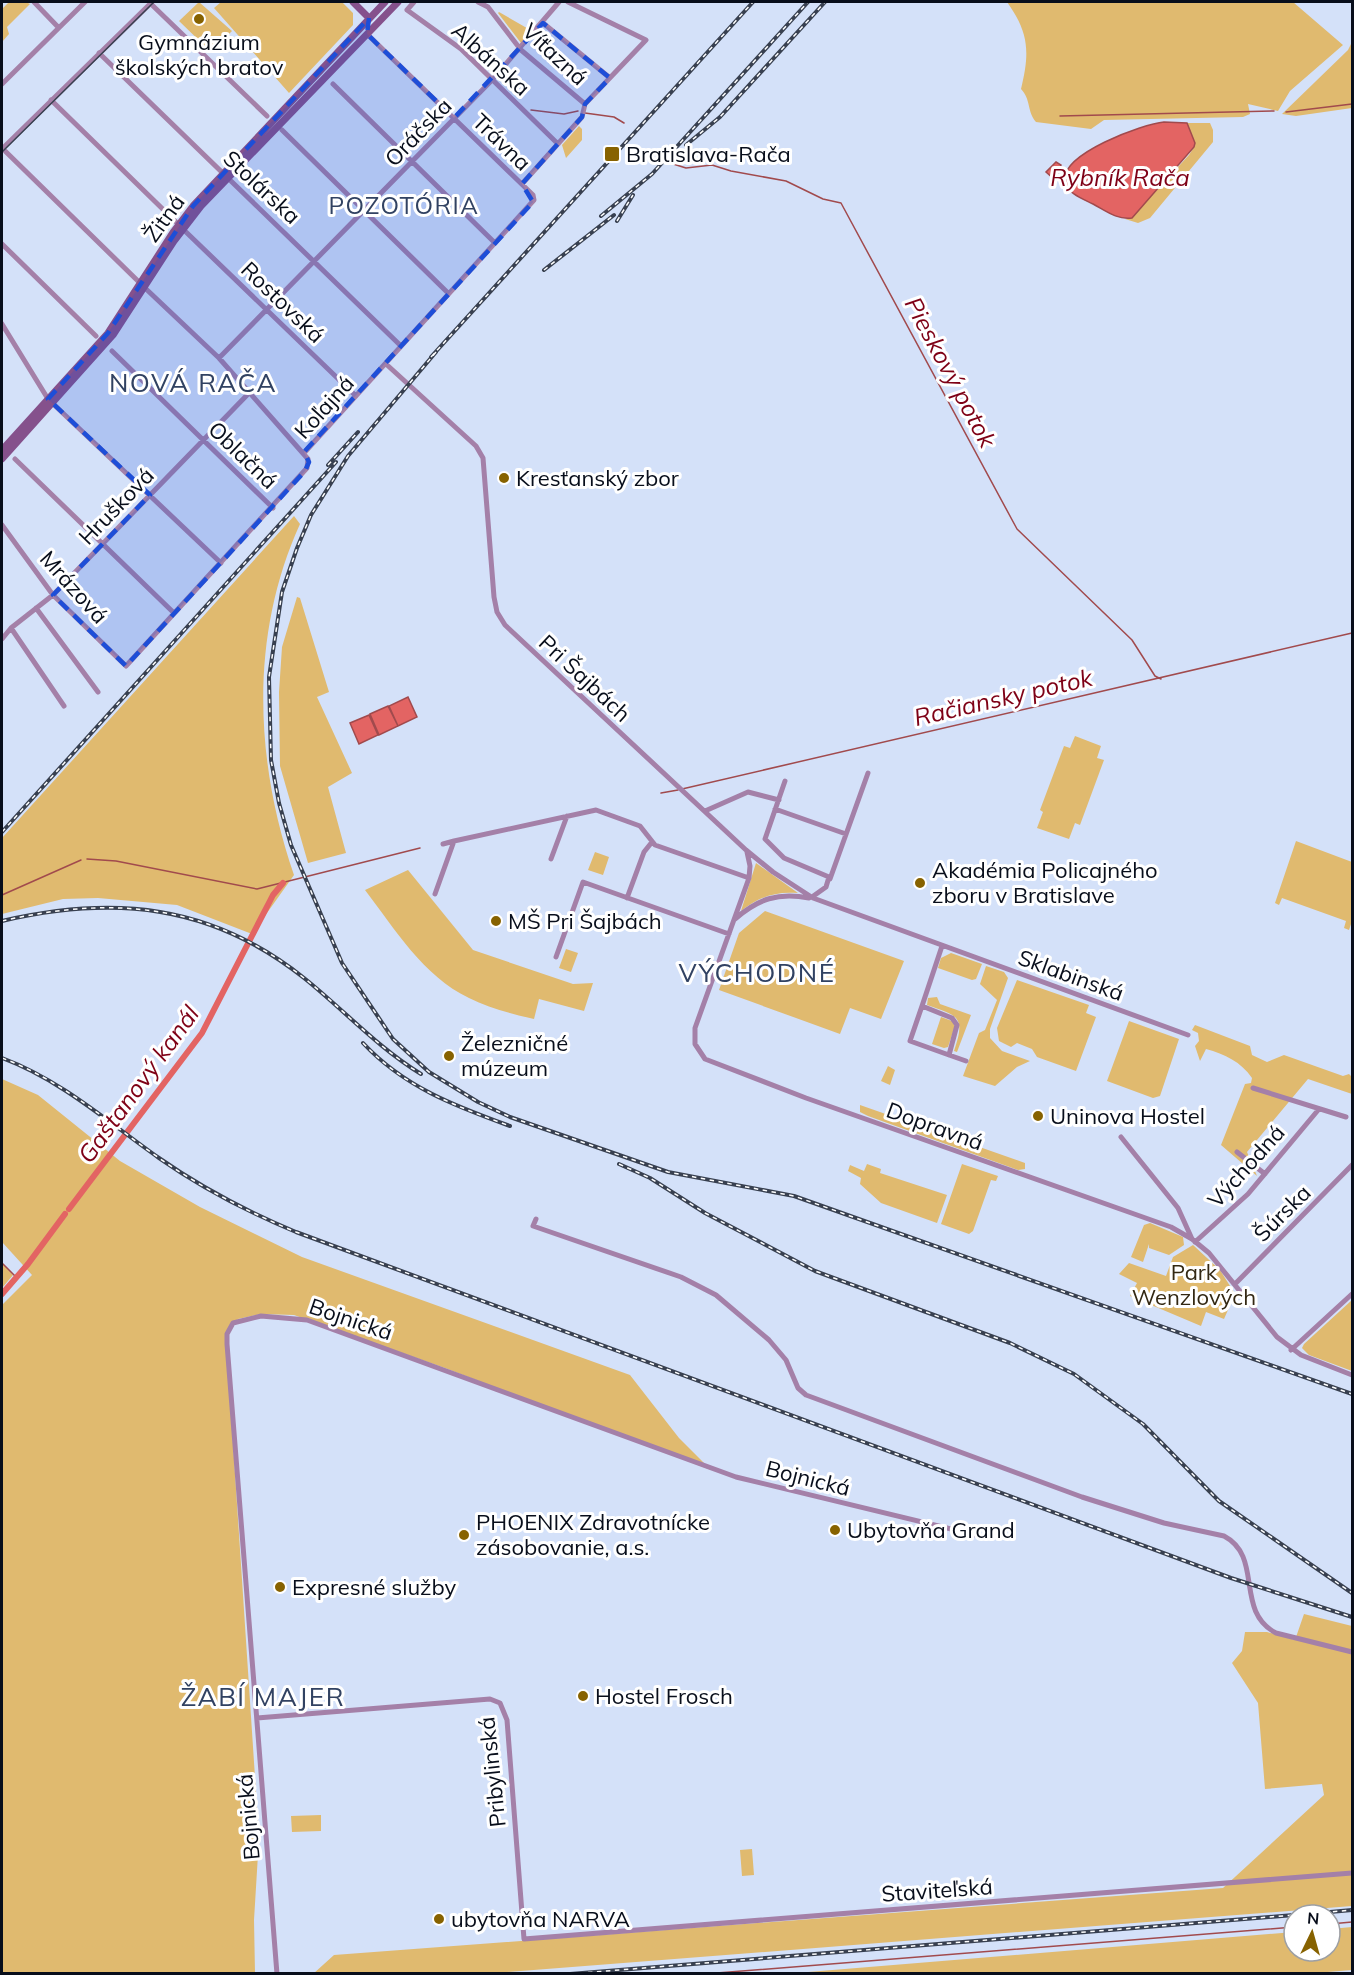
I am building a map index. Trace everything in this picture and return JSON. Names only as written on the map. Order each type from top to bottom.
[{"type":"main road","points":[[353,2],[369,18]]},
{"type":"main road","name":"Žitná","points":[[2,450],[113,335],[143,286],[188,222],[226,175],[385,2]]},
{"type":"main road","name":"Žitná","points":[[226,175],[398,2]]},
{"type":"main road","points":[[369,18],[383,16]]},
{"type":"main road","points":[[367,34],[369,18]]},
{"type":"main road","name":"Žitná","points":[[2,459],[51,400]]},
{"type":"street","points":[[34,2],[58,27]]},
{"type":"street","points":[[2,84],[85,2]]},
{"type":"street","points":[[267,116],[151,2],[2,149],[219,358],[304,453]]},
{"type":"street","name":"Albánska","points":[[414,2],[407,10],[461,50],[558,144]]},
{"type":"street","name":"Víťazná","points":[[478,2],[488,8],[521,50],[585,104]]},
{"type":"street","name":"Oráčska","points":[[219,358],[521,50],[559,2]]},
{"type":"street","points":[[522,184],[582,117],[585,104],[646,40],[568,2]]},
{"type":"street","points":[[543,23],[610,78]]},
{"type":"street","name":"Trávna","points":[[367,34],[522,184],[534,199]]},
{"type":"street","name":"Stolárska","points":[[99,53],[315,260],[401,346]]},
{"type":"street","points":[[333,84],[495,243]]},
{"type":"street","points":[[51,100],[176,222]]},
{"type":"street","points":[[282,130],[448,293]]},
{"type":"street","name":"Koľajná","points":[[126,666],[307,468],[308,460],[304,453],[534,199]]},
{"type":"street","name":"Rostovská","points":[[186,232],[356,396]]},
{"type":"street","points":[[2,244],[96,336]]},
{"type":"street","points":[[2,324],[51,400],[221,563]]},
{"type":"street","name":"Oblačná","points":[[112,351],[273,507]]},
{"type":"street","name":"Pri Šajbách","points":[[386,364],[476,446],[483,458],[494,597],[501,620],[545,664],[746,850]]},
{"type":"street","name":"Hrušková","points":[[2,636],[53,595],[250,392]]},
{"type":"street","points":[[15,459],[174,613]]},
{"type":"street","name":"Mrázová","points":[[2,525],[53,595],[126,666]]},
{"type":"street","points":[[36,608],[98,692]]},
{"type":"street","points":[[11,628],[64,706]]},
{"type":"street","points":[[734,920],[755,904],[771,897],[786,895],[812,898],[826,887],[868,773]]},
{"type":"street","points":[[785,781],[766,840],[784,858],[825,874],[830,879]]},
{"type":"street","points":[[705,811],[748,792],[778,800]]},
{"type":"street","points":[[775,809],[846,834]]},
{"type":"street","points":[[443,844],[596,810],[640,826],[652,842],[749,878]]},
{"type":"street","points":[[550,859],[567,816]]},
{"type":"street","points":[[435,894],[454,841]]},
{"type":"street","points":[[627,898],[644,852],[652,842]]},
{"type":"street","points":[[556,957],[583,882],[729,934],[749,878],[750,866],[746,850]]},
{"type":"street","name":"Sklabinská","points":[[746,850],[773,872],[812,898],[1188,1035]]},
{"type":"street","name":"Dopravná","points":[[729,934],[697,1021],[694,1036],[696,1048],[709,1062],[1171,1227],[1194,1240]]},
{"type":"street","points":[[942,946],[910,1041],[966,1061]]},
{"type":"street","points":[[922,1006],[952,1018],[957,1025],[949,1055]]},
{"type":"street","name":"Východná","points":[[1253,1088],[1346,1117]]},
{"type":"street","name":"Východná","points":[[1194,1240],[1248,1194],[1319,1109]]},
{"type":"street","name":"Východná","points":[[1121,1137],[1178,1208],[1194,1240],[1209,1253],[1272,1332],[1291,1350],[1353,1375]]},
{"type":"street","points":[[1237,1152],[1265,1174]]},
{"type":"street","name":"Šúrska","points":[[1235,1284],[1353,1165]]},
{"type":"street","points":[[536,1219],[533,1226],[681,1277],[716,1295],[774,1346],[786,1360],[798,1388],[806,1395],[1082,1497],[1164,1523],[1233,1540],[1244,1555],[1250,1600],[1255,1613],[1266,1628],[1275,1633],[1353,1652]]},
{"type":"street","points":[[1291,1350],[1353,1294]]},
{"type":"street","name":"Bojnická","points":[[277,1973],[226,1344],[230,1328],[240,1319],[281,1316],[307,1320],[736,1477],[976,1535]]},
{"type":"street","name":"Pribylinská","points":[[257,1718],[490,1699],[500,1703],[507,1720],[524,1939]]},
{"type":"street","name":"Staviteľská","points":[[524,1939],[1353,1873]]},
{"type":"highlighted area","points":[[369,18],[367,34],[454,118],[543,23],[610,78],[585,104],[582,117],[522,184],[533,202],[304,452],[309,462],[305,471],[126,666],[53,595],[150,495],[48,399],[108,333],[193,206]]},
{"type":"green space","points":[[9,2],[30,4],[7,27],[9,34],[2,42],[2,9]]},
{"type":"green space","name":"Gymnázium školských bratov","points":[[199,2],[232,31],[211,52],[179,21]]},
{"type":"green space","points":[[221,2],[342,2],[353,13],[353,25],[289,93],[214,8]]},
{"type":"green space","points":[[1007,2],[1293,2],[1343,45],[1290,91],[1278,111],[1248,104],[1250,114],[1243,117],[1104,120],[1091,129],[1036,122],[1021,89],[1026,64],[1026,43],[1020,23]]},
{"type":"green space","points":[[499,12],[532,31],[521,43]]},
{"type":"green space","points":[[1352,42],[1352,108],[1296,116],[1282,114],[1348,50]]},
{"type":"green space","points":[[1187,123],[1210,123],[1213,130],[1213,142],[1150,218],[1138,223],[1125,219],[1132,217],[1189,155],[1194,147]]},
{"type":"green space","points":[[579,126],[582,129],[582,140],[566,158],[562,145]]},
{"type":"green space","points":[[294,516],[300,524],[284,567],[272,610],[265,654],[263,699],[265,744],[271,788],[294,875],[252,934],[177,905],[98,898],[63,899],[2,914],[2,838]]},
{"type":"green space","points":[[297,597],[300,598],[329,692],[317,697],[352,773],[328,787],[346,853],[308,863],[280,766],[279,692],[282,647]]},
{"type":"green space","points":[[1075,736],[1101,746],[1097,758],[1104,760],[1080,825],[1075,823],[1069,839],[1037,828],[1043,812],[1040,810],[1064,746],[1070,748]]},
{"type":"green space","points":[[1296,841],[1352,862],[1352,921],[1349,930],[1344,928],[1346,921],[1282,898],[1279,905],[1275,903]]},
{"type":"green space","points":[[595,852],[609,857],[603,875],[588,870]]},
{"type":"green space","points":[[756,863],[798,893],[768,896],[741,911]]},
{"type":"green space","points":[[408,870],[473,950],[573,984],[593,983],[584,1011],[539,999],[534,1019],[477,1002],[453,989],[438,977],[399,936],[365,890]]},
{"type":"green space","points":[[765,911],[904,961],[881,1019],[850,1008],[840,1034],[719,990],[739,933]]},
{"type":"green space","points":[[566,949],[578,953],[571,972],[559,968]]},
{"type":"green space","points":[[951,953],[982,964],[976,979],[972,980],[938,968],[941,958]]},
{"type":"green space","points":[[986,966],[1004,972],[1008,978],[990,1029],[990,1038],[1002,1051],[1030,1061],[1017,1067],[995,1086],[963,1076],[979,1033],[985,1030],[997,1000],[980,984]]},
{"type":"green space","points":[[1017,980],[1089,1005],[1086,1013],[1096,1017],[1076,1071],[1037,1057],[1032,1049],[1017,1043],[1011,1047],[999,1041],[997,1028]]},
{"type":"green space","points":[[937,997],[940,1004],[971,1015],[957,1052],[954,1051],[959,1031],[957,1019],[927,1005],[928,998]]},
{"type":"green space","points":[[941,1017],[952,1021],[955,1026],[948,1047],[944,1048],[932,1044]]},
{"type":"green space","points":[[1129,1021],[1179,1039],[1160,1096],[1153,1098],[1107,1081]]},
{"type":"green space","points":[[1195,1025],[1250,1046],[1252,1055],[1267,1062],[1284,1055],[1343,1076],[1349,1074],[1352,1077],[1352,1094],[1308,1079],[1247,1152],[1257,1176],[1221,1145],[1245,1084],[1251,1083],[1252,1078],[1238,1063],[1213,1051],[1206,1049],[1200,1061],[1195,1046],[1199,1041],[1198,1033],[1192,1030]]},
{"type":"green space","points":[[888,1066],[895,1070],[890,1085],[881,1081]]},
{"type":"green space","points":[[2,1079],[38,1095],[120,1161],[200,1207],[302,1257],[630,1375],[679,1438],[711,1470],[445,1368],[294,1315],[261,1314],[238,1319],[226,1337],[259,1838],[254,1920],[255,1973],[2,1973],[2,1305],[32,1275],[2,1242]]},
{"type":"green space","points":[[860,1105],[1025,1163],[1025,1169],[1018,1170],[868,1116],[860,1112]]},
{"type":"green space","points":[[867,1164],[881,1169],[880,1173],[947,1195],[937,1223],[881,1203],[860,1184],[861,1178],[848,1171],[850,1165],[864,1171]]},
{"type":"green space","points":[[962,1164],[998,1176],[996,1181],[991,1180],[973,1231],[969,1234],[941,1224]]},
{"type":"green space","points":[[1150,1223],[1183,1237],[1184,1245],[1169,1255],[1149,1248],[1149,1244],[1143,1262],[1131,1257],[1144,1225]]},
{"type":"green space","name":"Park Wenzlových","points":[[1193,1245],[1220,1270],[1235,1294],[1224,1319],[1206,1312],[1201,1326],[1130,1296],[1137,1283],[1119,1274],[1129,1263],[1166,1276],[1173,1257]]},
{"type":"green space","points":[[2,1263],[13,1275],[2,1288]]},
{"type":"green space","points":[[1352,1300],[1352,1371],[1309,1355],[1302,1348]]},
{"type":"green space","points":[[1304,1614],[1352,1626],[1352,1906],[1342,1907],[1342,1903],[1282,1903],[1282,1911],[495,1973],[313,1974],[334,1955],[1223,1888],[1324,1795],[1322,1784],[1265,1789],[1258,1703],[1232,1663],[1242,1651],[1245,1632],[1267,1632],[1295,1640]]},
{"type":"green space","points":[[321,1815],[321,1831],[292,1832],[291,1816]]},
{"type":"green space","points":[[752,1849],[754,1875],[742,1876],[740,1850]]},
{"type":"green space","points":[[1352,1927],[1352,1970],[1303,1974],[796,1973],[1282,1933],[1282,1963],[1342,1963],[1342,1928]]},
{"type":"water","name":"Rybník Rača","points":[[1164,122],[1187,123],[1195,143],[1194,147],[1132,218],[1121,218],[1112,214],[1076,196],[1069,190],[1065,182],[1067,171],[1088,151],[1122,134]]},
{"type":"water","points":[[1056,162],[1061,165],[1055,180],[1046,172]]},
{"type":"water","points":[[408,697],[417,717],[398,726],[389,706]]},
{"type":"water","points":[[388,706],[398,726],[379,735],[370,714]]},
{"type":"water","points":[[369,715],[378,735],[359,744],[350,723]]},
{"type":"waterway","points":[[1286,112],[1352,104]]},
{"type":"waterway","name":"Pieskový potok","points":[[531,110],[564,114],[578,111]]},
{"type":"waterway","points":[[1060,116],[1274,111]]},
{"type":"waterway","name":"Pieskový potok","points":[[585,113],[614,117],[624,123]]},
{"type":"waterway","name":"Pieskový potok","points":[[670,163],[686,168],[712,165],[731,171],[786,181],[823,199],[841,203],[1017,529],[1132,640],[1155,676],[1161,679]]},
{"type":"waterway","name":"Račiansky potok","points":[[682,789],[1352,633]]},
{"type":"waterway","name":"Račiansky potok","points":[[661,793],[678,790]]},
{"type":"waterway","name":"Račiansky potok","points":[[87,859],[116,861],[257,889],[420,848]]},
{"type":"waterway","name":"Račiansky potok","points":[[2,895],[81,860]]},
{"type":"waterway","name":"Gaštanový kanál","points":[[69,1209],[202,1033],[273,895],[283,883]]},
{"type":"waterway","name":"Gaštanový kanál","points":[[2,1294],[28,1264],[65,1214]]},
{"type":"waterway","points":[[2,1263],[16,1277]]},
{"type":"waterway","points":[[1342,1923],[1352,1922]]},
{"type":"waterway","points":[[704,1974],[1282,1928]]},
{"type":"tram line","points":[[2,152],[154,2]]},
{"type":"railway","points":[[431,357],[753,2]]},
{"type":"railway","points":[[601,216],[652,174],[808,2]]},
{"type":"railway","points":[[686,145],[720,117],[825,2]]},
{"type":"railway","points":[[617,221],[633,195]]},
{"type":"railway","points":[[544,270],[614,215]]},
{"type":"railway","points":[[436,352],[348,456],[311,515],[282,592],[269,677],[271,760],[279,803],[291,845],[342,963],[393,1039],[429,1072],[478,1102],[510,1117],[668,1172],[794,1196],[1352,1394]]},
{"type":"railway","points":[[328,465],[358,432]]},
{"type":"railway","points":[[2,832],[336,462]]},
{"type":"railway","points":[[2,921],[43,913],[122,908],[160,912],[197,921],[233,934],[269,953],[304,978],[375,1040],[421,1074]]},
{"type":"railway","points":[[363,1043],[396,1072],[431,1094],[510,1126]]},
{"type":"railway","points":[[2,1058],[24,1067],[64,1090],[192,1179],[243,1208],[296,1232],[1231,1578],[1352,1617]]},
{"type":"railway","points":[[619,1164],[650,1178],[705,1213],[815,1271],[1010,1343],[1074,1374],[1143,1424],[1219,1501],[1352,1593]]},
{"type":"railway","points":[[1342,1911],[1352,1910]]},
{"type":"railway","points":[[570,1974],[1282,1916]]},
{"type":"place","name":"Gymnázium školských bratov","points":[[199,19]]},
{"type":"place","name":"Bratislava-Rača","points":[[612,154]]},
{"type":"place","name":"Kresťanský zbor","points":[[504,478]]},
{"type":"place","name":"Akadémia Policajného zboru v Bratislave","points":[[920,883]]},
{"type":"place","name":"MŠ Pri Šajbách","points":[[496,921]]},
{"type":"place","name":"Železničné múzeum","points":[[449,1056]]},
{"type":"place","name":"Uninova Hostel","points":[[1038,1116]]},
{"type":"place","name":"Ubytovňa Grand","points":[[835,1530]]},
{"type":"place","name":"PHOENIX Zdravotnícke zásobovanie, a.s.","points":[[464,1535]]},
{"type":"place","name":"Expresné služby","points":[[280,1587]]},
{"type":"place","name":"Hostel Frosch","points":[[583,1696]]},
{"type":"place","name":"ubytovňa NARVA","points":[[439,1919]]},
{"type":"district","name":"POZOTÓRIA","points":[[404,205]]},
{"type":"district","name":"NOVÁ RAČA","points":[[193,382]]},
{"type":"district","name":"VÝCHODNÉ","points":[[757,972]]},
{"type":"district","name":"ŽABÍ MAJER","points":[[263,1696]]}]
